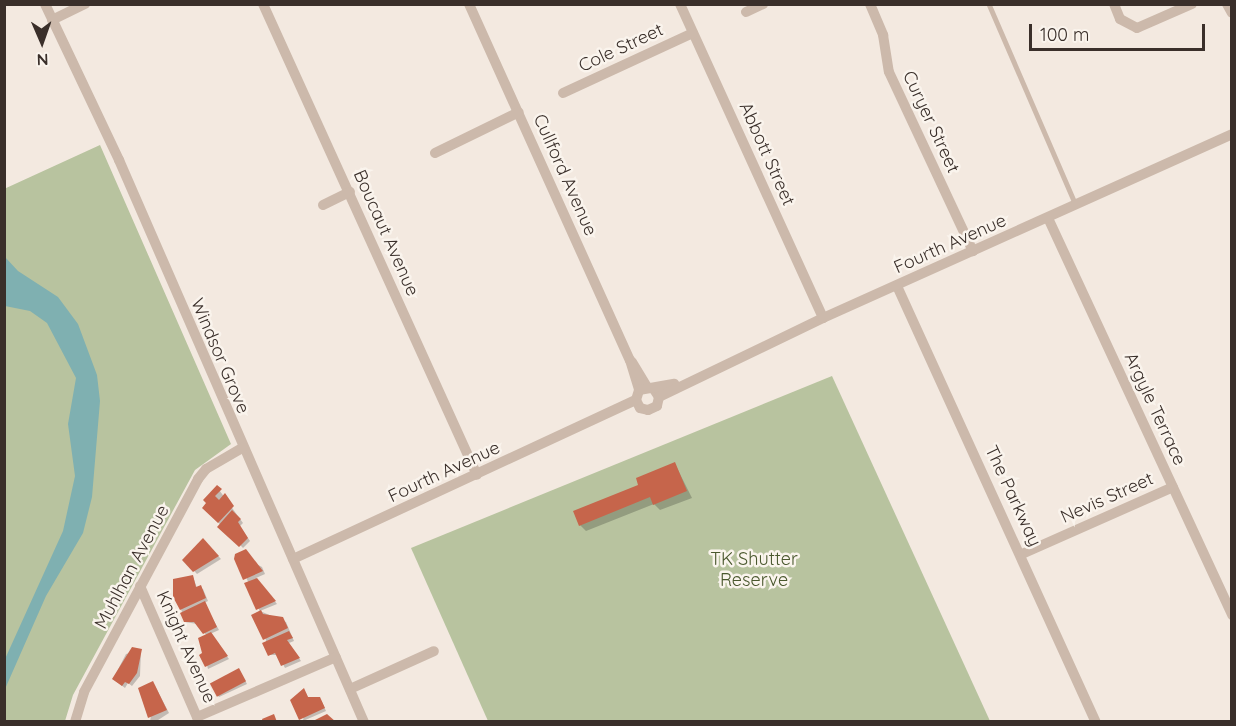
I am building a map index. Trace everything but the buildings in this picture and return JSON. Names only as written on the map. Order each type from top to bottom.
[{"type":"street","name":"Windsor Grove","points":[[45,4],[118,160],[242,448],[364,722]]},
{"type":"street","points":[[52,20],[85,4]]},
{"type":"street","name":"Boucaut Avenue","points":[[264,4],[477,475]]},
{"type":"street","name":"Cullford Avenue","points":[[469,4],[646,395]]},
{"type":"street","name":"Abbott Street","points":[[680,4],[823,318]]},
{"type":"street","points":[[746,12],[763,4]]},
{"type":"street","name":"Curyer Street","points":[[870,4],[883,35],[889,72],[973,251]]},
{"type":"street","points":[[1113,4],[1120,19],[1137,28],[1192,4]]},
{"type":"street","points":[[1227,4],[1232,13]]},
{"type":"street","name":"Cole Street","points":[[563,93],[693,33]]},
{"type":"street","points":[[435,153],[519,112]]},
{"type":"street","name":"Fourth Avenue","points":[[293,559],[608,416],[646,395],[681,383],[1232,134]]},
{"type":"street","points":[[322,205],[350,192]]},
{"type":"street","name":"Argyle Terrace","points":[[1048,218],[1232,615]]},
{"type":"street","name":"The Parkway","points":[[897,286],[1022,554],[1096,722]]},
{"type":"street","name":"Muhlhan Avenue","points":[[75,722],[84,692],[198,478],[206,469],[242,448]]},
{"type":"street","name":"Nevis Street","points":[[1022,554],[1173,487]]},
{"type":"street","name":"Knight Avenue","points":[[141,586],[197,717],[336,657]]},
{"type":"street","points":[[350,689],[434,651]]},
{"type":"lane","points":[[989,5],[1076,205]]},
{"type":"green space","points":[[100,145],[231,444],[195,470],[73,695],[65,721],[5,721],[4,189]]},
{"type":"green space","name":"TK Shutter Reserve","points":[[832,376],[990,721],[488,721],[411,548]]},
{"type":"water","points":[[5,257],[18,271],[58,297],[78,324],[97,375],[100,401],[92,497],[83,533],[46,596],[5,689],[5,659],[63,531],[75,476],[68,424],[76,378],[47,323],[30,311],[5,306]]}]
